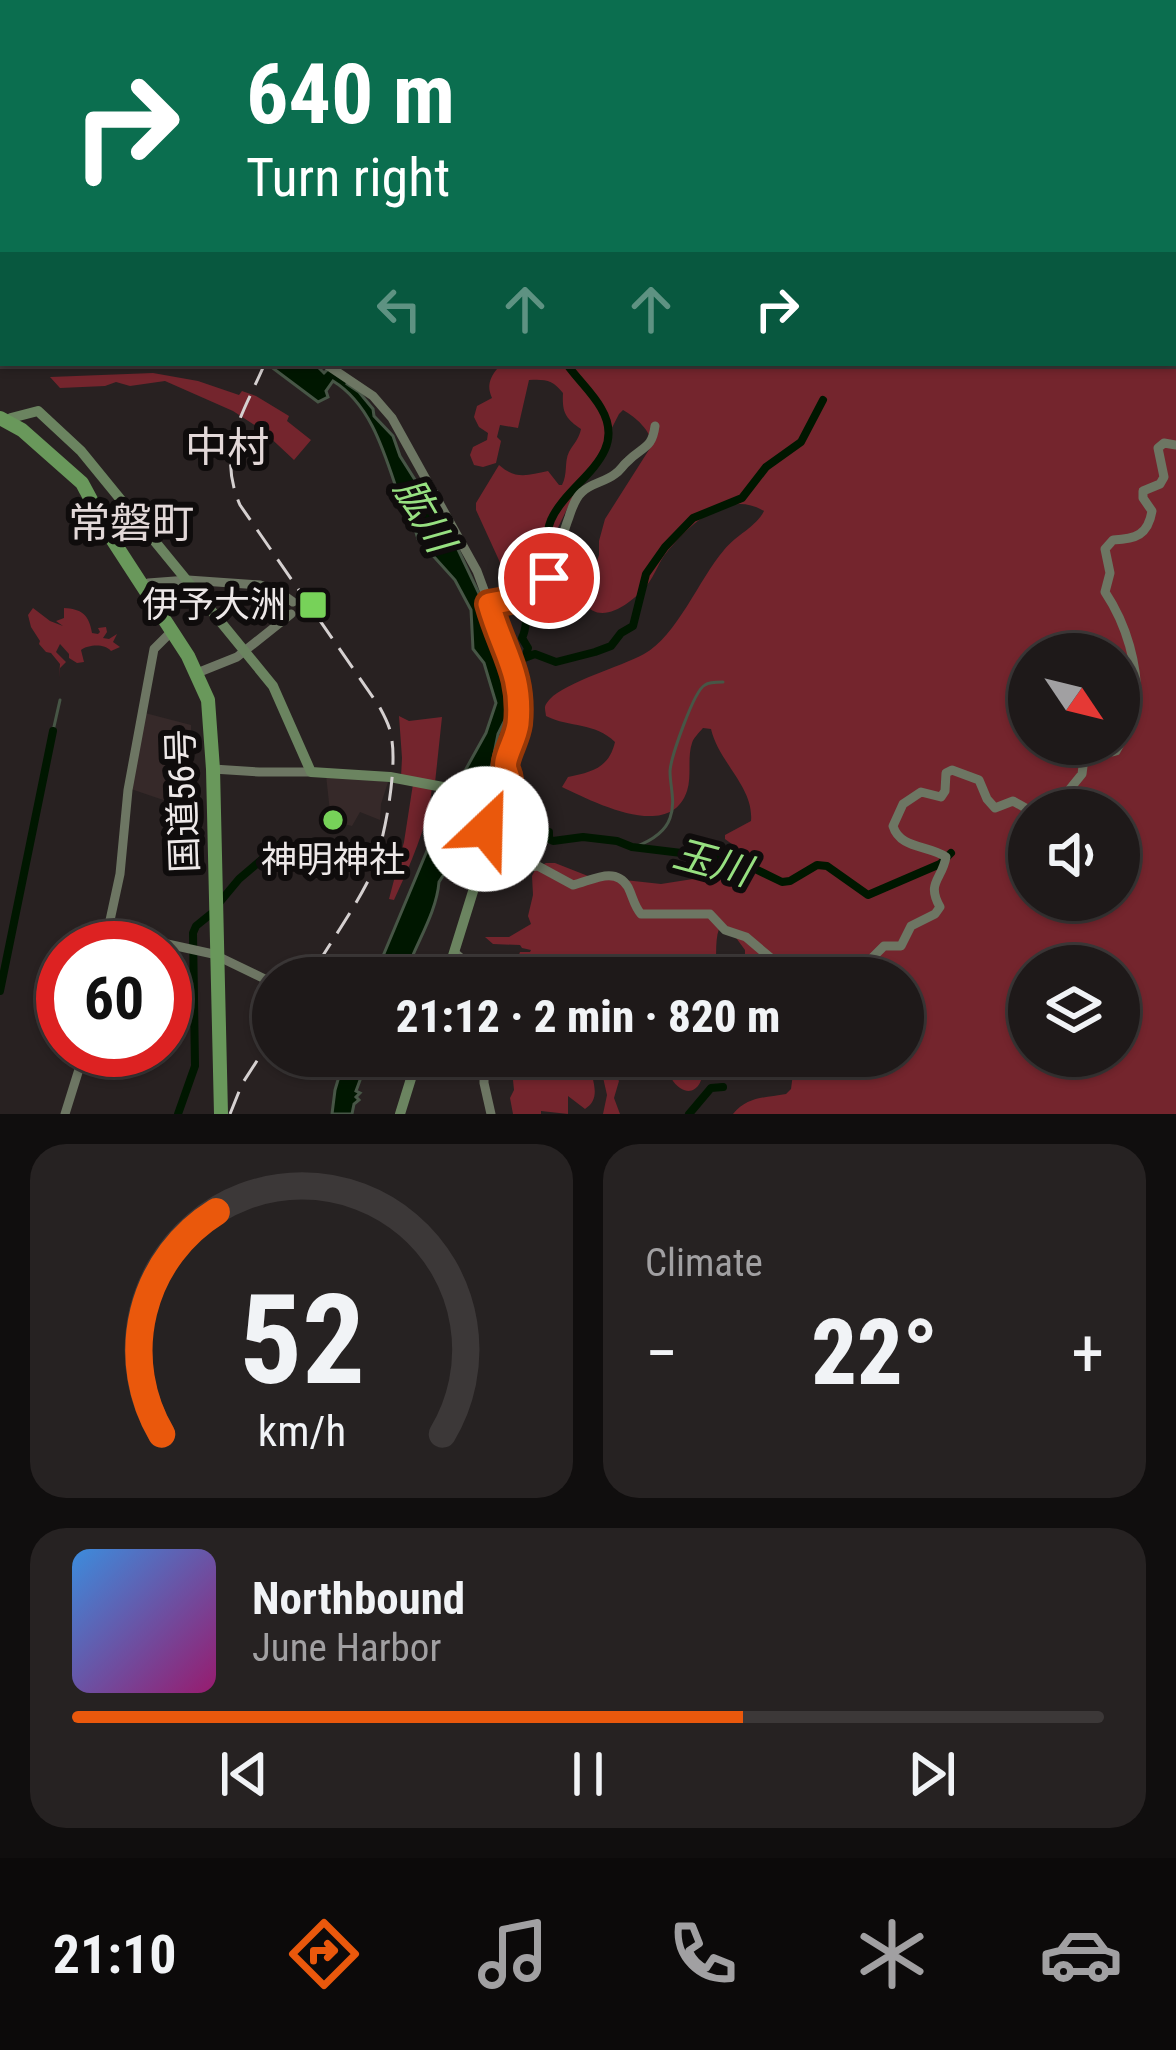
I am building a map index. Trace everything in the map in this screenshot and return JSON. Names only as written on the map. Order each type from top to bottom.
[{"type":"highway","name":"国道56号","points":[[4,420],[79,479],[197,673],[210,711],[221,1114]]},
{"type":"main road","points":[[4,420],[35,411],[58,427],[98,471],[280,698],[311,772],[400,778],[503,798],[500,820],[479,837],[472,868],[475,885],[453,957]]},
{"type":"main road","points":[[400,1114],[411,1077]]},
{"type":"street","points":[[328,366],[373,396],[392,418],[465,548],[489,604],[518,688],[518,727],[506,764],[510,782],[503,798]]},
{"type":"street","points":[[489,604],[522,598],[544,583],[579,495],[615,474],[649,445],[655,426]]},
{"type":"street","points":[[1070,789],[1082,774],[1085,751],[1116,751],[1124,713],[1137,705],[1127,628],[1104,589],[1110,573],[1105,549],[1113,540],[1144,533],[1152,511],[1142,491],[1160,484],[1164,477],[1157,448],[1164,443],[1176,445]]},
{"type":"street","points":[[146,584],[186,580],[266,586],[292,608],[231,660],[197,673]]},
{"type":"street","points":[[110,921],[154,649],[172,632]]},
{"type":"street","points":[[213,769],[311,772]]},
{"type":"street","points":[[873,957],[884,946],[901,946],[911,926],[940,907],[933,887],[946,857],[897,837],[893,826],[903,804],[920,792],[941,796],[946,773],[952,770],[979,780],[995,808],[1008,803]]},
{"type":"street","points":[[473,874],[538,866],[573,885],[614,876],[625,883],[641,914],[706,912],[725,930],[746,937],[770,957]]},
{"type":"street","points":[[192,950],[217,955],[252,972]]},
{"type":"street","points":[[65,1114],[77,1077]]},
{"type":"street","points":[[484,1077],[491,1114]]},
{"type":"shaded area","points":[[496,366],[1176,366],[1176,1114],[733,1114],[751,1101],[786,1094],[793,1077],[924,1077],[924,957],[745,957],[731,931],[719,929],[716,957],[518,957],[531,950],[493,944],[485,937],[509,937],[531,924],[532,876],[546,863],[588,876],[661,884],[712,876],[742,864],[744,853],[725,835],[751,821],[750,809],[711,729],[703,728],[693,741],[687,791],[678,806],[665,814],[630,814],[562,787],[568,777],[604,763],[615,742],[599,731],[546,716],[545,707],[568,687],[656,646],[724,550],[764,511],[736,504],[710,513],[676,541],[634,598],[607,613],[591,609],[584,602],[605,519],[652,445],[638,420],[623,410],[580,482],[540,565],[521,578],[503,569],[476,503],[499,465],[517,475],[548,471],[562,485],[568,456],[581,429],[566,414],[559,389],[548,381],[529,380],[518,428],[500,425],[496,463],[474,465],[473,447],[487,440],[488,433],[474,417],[477,406],[492,398]]},
{"type":"shaded area","points":[[153,373],[256,396],[289,416],[287,421],[311,440],[294,460],[233,411],[165,381],[60,388],[50,377]]},
{"type":"shaded area","points":[[33,608],[63,626],[56,621],[64,618],[64,608],[80,611],[92,633],[106,627],[103,638],[117,634],[113,642],[120,647],[111,651],[88,647],[81,650],[84,662],[77,663],[60,644],[56,652],[66,662],[59,678],[60,664],[39,644],[31,627],[28,615]]},
{"type":"shaded area","points":[[145,713],[191,725],[191,777],[181,806],[131,789]]},
{"type":"shaded area","points":[[399,716],[409,721],[442,717],[435,783],[401,777]]},
{"type":"shaded area","points":[[326,775],[388,782],[380,820],[360,812],[352,826],[340,823],[338,811],[330,812]]},
{"type":"shaded area","points":[[413,784],[432,787],[430,802],[394,900],[389,899]]},
{"type":"shaded area","points":[[592,1077],[594,1099],[585,1109],[568,1096],[568,1114],[513,1114],[513,1080]]},
{"type":"shaded area","points":[[603,1077],[617,1077],[614,1098],[620,1114],[603,1114],[607,1095]]},
{"type":"shaded area","points":[[671,1077],[702,1077],[688,1091]]},
{"type":"water","name":"肱川","points":[[270,366],[317,366],[324,373],[328,369],[348,381],[373,409],[455,543],[483,602],[498,666],[509,664],[503,669],[509,712],[498,734],[492,764],[475,810],[467,812],[443,864],[448,868],[413,957],[383,956],[447,803],[486,733],[496,703],[484,663],[473,649],[471,610],[455,580],[412,530],[374,429],[350,394],[333,381],[326,391],[328,397],[318,402]]},
{"type":"water","points":[[339,1077],[361,1077],[352,1114],[332,1114]]},
{"type":"waterway","points":[[526,655],[522,638],[527,614],[538,601],[537,582],[544,569],[551,520],[593,468],[608,441],[601,408],[568,366]]},
{"type":"waterway","points":[[511,663],[535,654],[556,662],[611,646],[633,626],[646,574],[665,547],[693,518],[742,498],[766,467],[801,442],[823,400]]},
{"type":"waterway","points":[[635,847],[668,823],[673,806],[670,771],[684,725],[700,690],[709,683],[723,682]]},
{"type":"waterway","points":[[53,731],[60,700]]},
{"type":"waterway","points":[[0,991],[53,731]]},
{"type":"waterway","name":"玉川","points":[[467,808],[549,832],[553,841],[583,837],[698,855],[749,866],[782,882],[817,865],[827,866],[868,895],[940,864],[951,853]]},
{"type":"waterway","points":[[219,903],[280,844]]},
{"type":"waterway","points":[[178,1114],[195,1066],[193,933],[212,913]]},
{"type":"waterway","points":[[689,1114],[711,1088],[723,1087]]},
{"type":"railway","points":[[264,366],[235,432],[233,485],[240,505],[379,706],[392,741],[391,792],[374,868],[322,957]]},
{"type":"railway","points":[[230,1114],[252,1069]]},
{"type":"place","name":"伊予大洲","points":[[313,605]]},
{"type":"place","name":"神明神社","points":[[333,820]]},
{"type":"district","name":"中村","points":[[227,447]]},
{"type":"district","name":"常磐町","points":[[131,523]]},
{"type":"route","points":[[486,829],[500,820],[506,799],[510,782],[506,764],[516,737],[519,700],[516,676],[489,604],[522,598],[549,578]]}]
